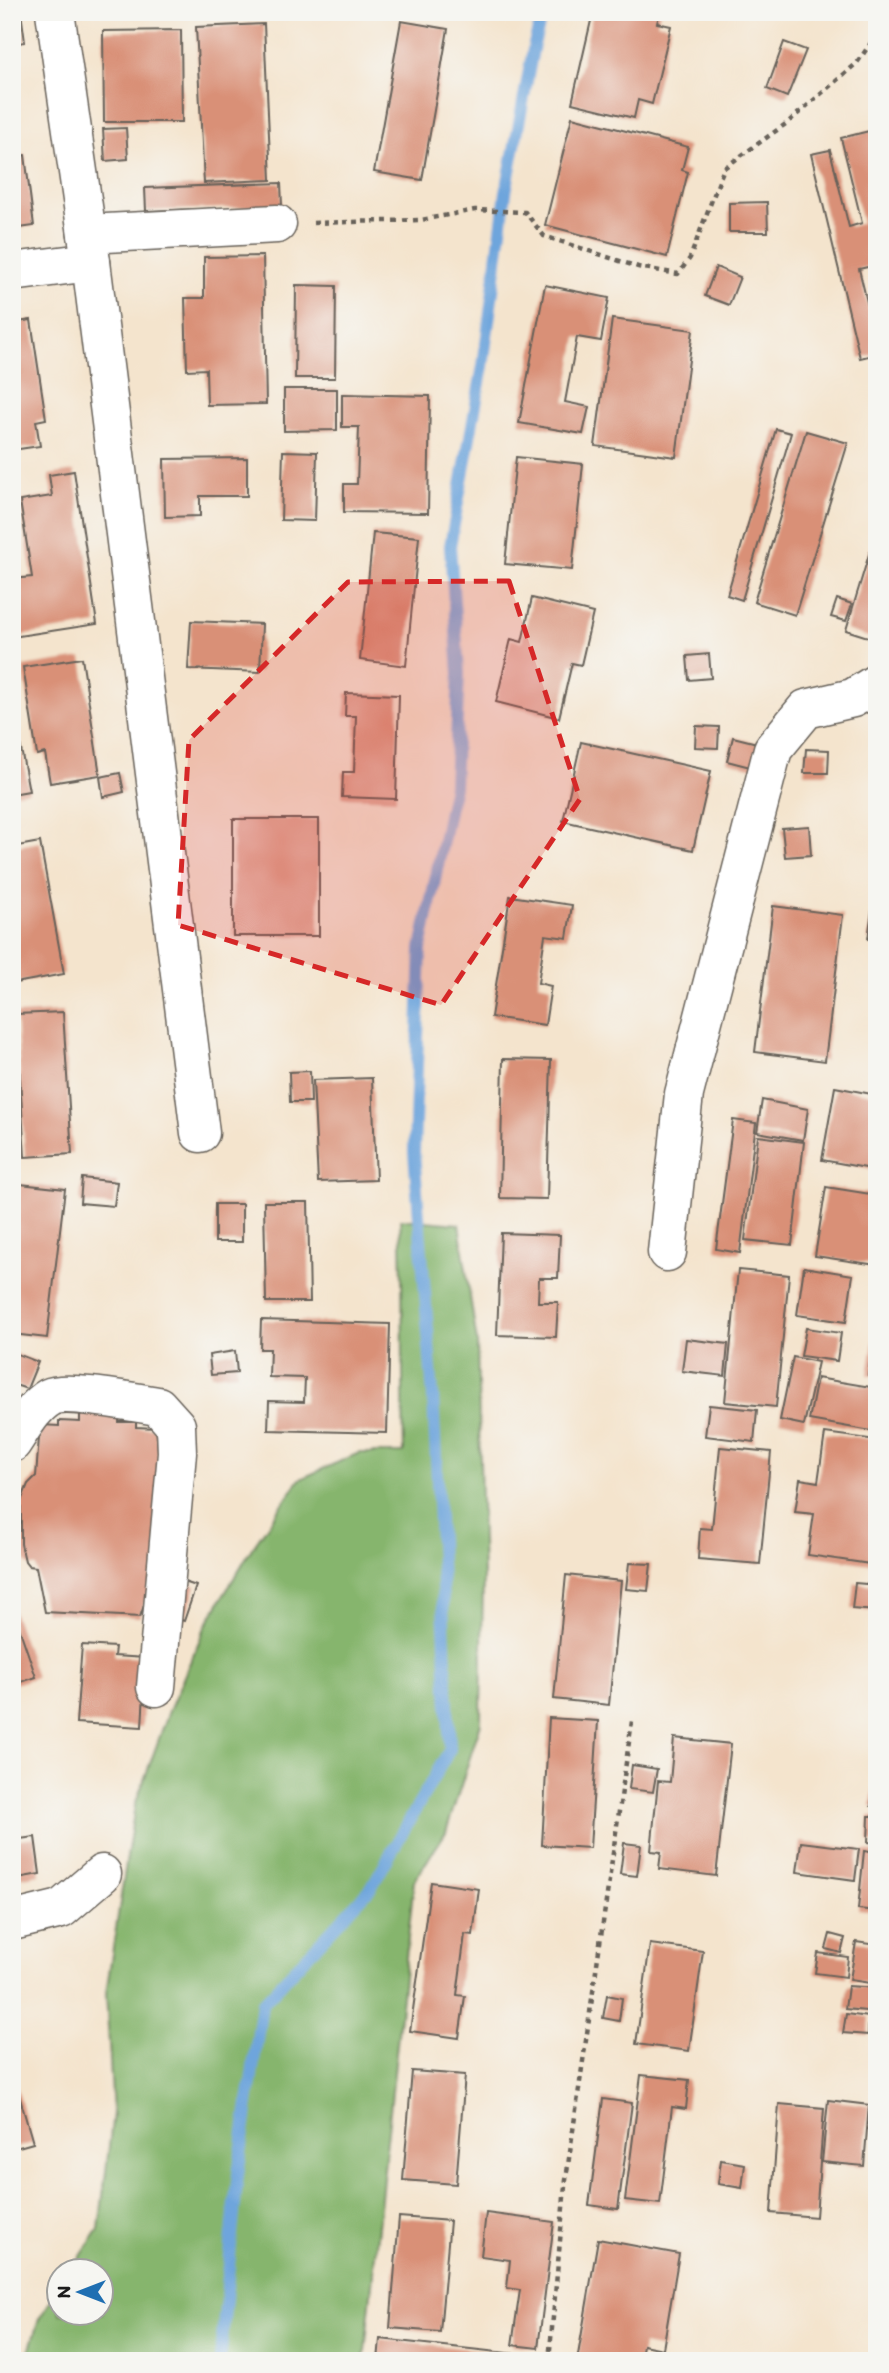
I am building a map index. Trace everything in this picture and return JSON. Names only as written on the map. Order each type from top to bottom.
[{"type":"street","points":[[55,12],[89,248],[200,1133]]},
{"type":"street","points":[[12,272],[89,248],[277,224]]},
{"type":"street","points":[[667,1252],[684,1094],[773,749],[806,709],[853,698],[877,683]]},
{"type":"street","points":[[12,1443],[37,1407],[53,1395],[76,1395],[158,1406],[176,1426],[177,1453],[156,1687]]},
{"type":"street","points":[[12,1921],[61,1909],[102,1874]]},
{"type":"path","points":[[277,224],[421,220],[475,210],[525,212],[544,236],[638,267],[678,274],[690,257],[723,168],[787,123],[857,63],[877,34]]},
{"type":"path","points":[[548,2361],[565,2186],[632,1721]]},
{"type":"highlighted area","points":[[509,581],[580,799],[441,1005],[178,925],[189,740],[348,582]]},
{"type":"green space","points":[[400,1219],[459,1224],[477,1342],[483,1578],[481,1723],[446,1832],[414,1881],[364,2361],[26,2361],[39,2319],[46,2308],[46,2328],[116,2328],[116,2258],[80,2258],[99,2229],[113,2113],[106,1993],[135,1805],[169,1711],[206,1625],[252,1548],[300,1479],[359,1453],[404,1453]]},
{"type":"building","points":[[12,12],[21,12],[25,42],[12,44]]},
{"type":"building","points":[[593,12],[660,12],[657,23],[671,26],[652,104],[638,100],[634,118],[572,103]]},
{"type":"building","points":[[401,21],[448,29],[422,180],[374,172]]},
{"type":"building","points":[[264,24],[271,180],[204,183],[196,27]]},
{"type":"building","points":[[181,30],[182,122],[104,122],[103,31]]},
{"type":"building","points":[[784,42],[806,50],[787,97],[767,89]]},
{"type":"building","points":[[572,117],[688,147],[682,170],[688,172],[667,257],[545,225]]},
{"type":"building","points":[[126,128],[128,159],[105,161],[103,129]]},
{"type":"building","points":[[877,129],[877,281],[872,266],[859,269],[877,343],[877,354],[860,358],[811,154],[830,150],[849,227],[862,223],[841,138]]},
{"type":"building","points":[[25,155],[34,226],[12,229],[12,156]]},
{"type":"building","points":[[281,183],[282,206],[146,211],[145,188]]},
{"type":"building","points":[[767,202],[768,232],[729,232],[729,203]]},
{"type":"building","points":[[263,256],[266,404],[207,405],[206,369],[187,370],[185,298],[204,298],[204,257]]},
{"type":"building","points":[[716,267],[740,277],[729,305],[705,296]]},
{"type":"building","points":[[296,285],[336,286],[335,378],[295,378]]},
{"type":"building","points":[[545,285],[609,298],[601,341],[577,337],[565,402],[589,407],[583,434],[519,423]]},
{"type":"building","points":[[612,319],[693,330],[676,457],[595,446]]},
{"type":"building","points":[[31,320],[46,419],[36,421],[40,446],[12,450],[12,323]]},
{"type":"building","points":[[284,389],[337,389],[337,430],[284,431]]},
{"type":"building","points":[[342,394],[430,396],[428,513],[344,512],[344,484],[357,484],[359,427],[342,427]]},
{"type":"building","points":[[776,429],[791,433],[742,600],[727,595]]},
{"type":"building","points":[[806,431],[848,443],[795,615],[754,602]]},
{"type":"building","points":[[283,451],[317,452],[315,521],[281,520]]},
{"type":"building","points":[[516,457],[583,464],[572,570],[505,564]]},
{"type":"building","points":[[247,458],[247,496],[200,496],[200,516],[165,517],[164,459]]},
{"type":"building","points":[[74,471],[97,624],[12,637],[12,579],[32,577],[20,501],[52,496],[49,475]]},
{"type":"building","points":[[877,528],[877,640],[846,630]]},
{"type":"building","points":[[373,533],[419,537],[406,666],[360,660]]},
{"type":"building","points":[[532,598],[593,613],[581,665],[572,663],[559,718],[496,702],[511,639],[522,642]]},
{"type":"building","points":[[837,599],[852,604],[846,621],[831,617]]},
{"type":"building","points":[[191,621],[262,624],[260,672],[188,669]]},
{"type":"building","points":[[709,654],[711,678],[689,680],[687,656]]},
{"type":"building","points":[[82,658],[100,775],[50,783],[45,753],[37,755],[23,667]]},
{"type":"building","points":[[346,693],[399,695],[396,799],[342,797],[343,772],[354,772],[356,716],[345,716]]},
{"type":"building","points":[[14,712],[29,791],[12,794],[12,713]]},
{"type":"building","points":[[696,726],[719,727],[718,748],[695,747]]},
{"type":"building","points":[[733,737],[765,745],[758,769],[727,761]]},
{"type":"building","points":[[581,742],[711,771],[693,850],[563,821]]},
{"type":"building","points":[[806,749],[829,750],[828,773],[804,773]]},
{"type":"building","points":[[120,773],[124,792],[103,797],[100,777]]},
{"type":"building","points":[[233,819],[319,819],[319,936],[233,936]]},
{"type":"building","points":[[809,826],[811,855],[785,857],[782,828]]},
{"type":"building","points":[[40,842],[64,974],[15,983],[12,968],[12,847]]},
{"type":"building","points":[[510,896],[572,905],[567,938],[545,935],[538,983],[551,986],[545,1025],[491,1017]]},
{"type":"building","points":[[773,906],[843,915],[825,1061],[755,1052]]},
{"type":"building","points":[[872,910],[877,910],[877,940],[868,939]]},
{"type":"building","points":[[63,1012],[72,1154],[25,1157],[16,1014]]},
{"type":"building","points":[[503,1059],[551,1060],[547,1199],[500,1198]]},
{"type":"building","points":[[310,1071],[311,1102],[290,1102],[289,1072]]},
{"type":"building","points":[[372,1078],[376,1180],[318,1182],[313,1080]]},
{"type":"building","points":[[835,1087],[877,1095],[877,1170],[822,1160]]},
{"type":"building","points":[[762,1100],[808,1109],[803,1140],[757,1132]]},
{"type":"building","points":[[733,1120],[756,1123],[740,1253],[716,1249]]},
{"type":"building","points":[[758,1136],[804,1142],[792,1245],[745,1240]]},
{"type":"building","points":[[82,1178],[117,1182],[114,1206],[80,1203]]},
{"type":"building","points":[[20,1184],[65,1189],[47,1338],[12,1334],[12,1249]]},
{"type":"building","points":[[826,1187],[877,1195],[877,1265],[815,1256]]},
{"type":"building","points":[[264,1202],[308,1202],[310,1302],[266,1302]]},
{"type":"building","points":[[215,1204],[242,1204],[242,1242],[215,1242]]},
{"type":"building","points":[[501,1233],[560,1235],[558,1278],[539,1278],[538,1302],[558,1302],[556,1337],[497,1335]]},
{"type":"building","points":[[804,1267],[853,1275],[846,1322],[797,1315]]},
{"type":"building","points":[[738,1270],[789,1275],[776,1407],[725,1402]]},
{"type":"building","points":[[261,1320],[390,1324],[387,1433],[268,1430],[269,1401],[304,1402],[305,1378],[269,1377],[270,1349],[260,1349]]},
{"type":"building","points":[[806,1328],[841,1333],[837,1361],[801,1356]]},
{"type":"building","points":[[877,1331],[877,1376],[868,1375]]},
{"type":"building","points":[[686,1339],[728,1344],[725,1376],[682,1371]]},
{"type":"building","points":[[235,1351],[237,1373],[211,1375],[209,1355]]},
{"type":"building","points":[[12,1352],[38,1362],[27,1389],[12,1384]]},
{"type":"building","points":[[793,1357],[818,1362],[804,1425],[780,1420]]},
{"type":"building","points":[[817,1378],[877,1388],[877,1432],[809,1420]]},
{"type":"building","points":[[709,1405],[757,1410],[754,1442],[705,1436]]},
{"type":"building","points":[[80,1414],[119,1415],[119,1422],[136,1422],[136,1427],[156,1428],[166,1540],[140,1617],[45,1612],[36,1567],[29,1566],[25,1561],[21,1544],[21,1501],[28,1484],[36,1476],[40,1425],[59,1426],[59,1421],[80,1422]]},
{"type":"building","points":[[825,1433],[877,1440],[877,1565],[808,1555],[814,1514],[795,1512],[800,1479],[818,1482]]},
{"type":"building","points":[[720,1447],[771,1452],[760,1564],[698,1559],[700,1528],[712,1529]]},
{"type":"building","points":[[629,1563],[651,1564],[648,1591],[626,1589]]},
{"type":"building","points":[[566,1575],[621,1581],[609,1705],[554,1699]]},
{"type":"building","points":[[175,1579],[196,1586],[184,1621],[164,1614]]},
{"type":"building","points":[[855,1583],[877,1585],[877,1611],[852,1609]]},
{"type":"building","points":[[12,1611],[36,1677],[12,1685]]},
{"type":"building","points":[[82,1645],[115,1647],[114,1656],[146,1658],[142,1727],[76,1723]]},
{"type":"building","points":[[549,1718],[598,1721],[590,1848],[542,1845]]},
{"type":"building","points":[[674,1738],[731,1744],[716,1876],[659,1869],[661,1852],[651,1851],[658,1781],[670,1782]]},
{"type":"building","points":[[632,1765],[657,1769],[653,1792],[629,1789]]},
{"type":"building","points":[[877,1774],[877,1807],[871,1806]]},
{"type":"building","points":[[869,1816],[877,1816],[877,1843],[868,1842]]},
{"type":"building","points":[[35,1837],[40,1874],[12,1879],[12,1840]]},
{"type":"building","points":[[801,1842],[859,1849],[855,1880],[797,1872]]},
{"type":"building","points":[[624,1843],[641,1845],[637,1876],[620,1874]]},
{"type":"building","points":[[864,1851],[877,1853],[877,1911],[858,1909]]},
{"type":"building","points":[[431,1882],[479,1889],[473,1935],[465,1934],[457,1995],[465,1996],[459,2038],[410,2031]]},
{"type":"building","points":[[830,1934],[845,1938],[841,1953],[826,1949]]},
{"type":"building","points":[[856,1942],[877,1945],[877,1984],[850,1980]]},
{"type":"building","points":[[650,1944],[703,1951],[689,2051],[636,2044]]},
{"type":"building","points":[[818,1953],[848,1957],[846,1977],[815,1973]]},
{"type":"building","points":[[848,1986],[877,1988],[877,2012],[845,2009]]},
{"type":"building","points":[[607,1995],[622,1998],[619,2021],[603,2018]]},
{"type":"building","points":[[846,2014],[869,2017],[868,2035],[843,2033]]},
{"type":"building","points":[[12,2071],[33,2143],[12,2149]]},
{"type":"building","points":[[412,2071],[465,2075],[456,2184],[403,2180]]},
{"type":"building","points":[[641,2075],[689,2080],[686,2109],[672,2107],[660,2204],[625,2200]]},
{"type":"building","points":[[603,2099],[632,2103],[618,2209],[589,2205]]},
{"type":"building","points":[[828,2100],[869,2105],[864,2166],[822,2162]]},
{"type":"building","points":[[779,2104],[824,2108],[816,2217],[771,2213]]},
{"type":"building","points":[[721,2160],[745,2164],[742,2188],[718,2184]]},
{"type":"building","points":[[486,2213],[554,2222],[538,2348],[512,2345],[520,2290],[507,2288],[510,2260],[481,2256]]},
{"type":"building","points":[[399,2217],[450,2221],[440,2332],[390,2328]]},
{"type":"building","points":[[598,2239],[679,2254],[663,2349],[643,2345],[640,2361],[577,2361]]},
{"type":"building","points":[[380,2339],[534,2356],[534,2361],[378,2361]]},
{"type":"waterway","points":[[220,2361],[237,2182],[262,2004],[371,1888],[450,1749],[433,1396],[414,1152],[421,949],[454,786],[459,673],[450,546],[483,366],[506,192],[534,44],[543,12]]}]
